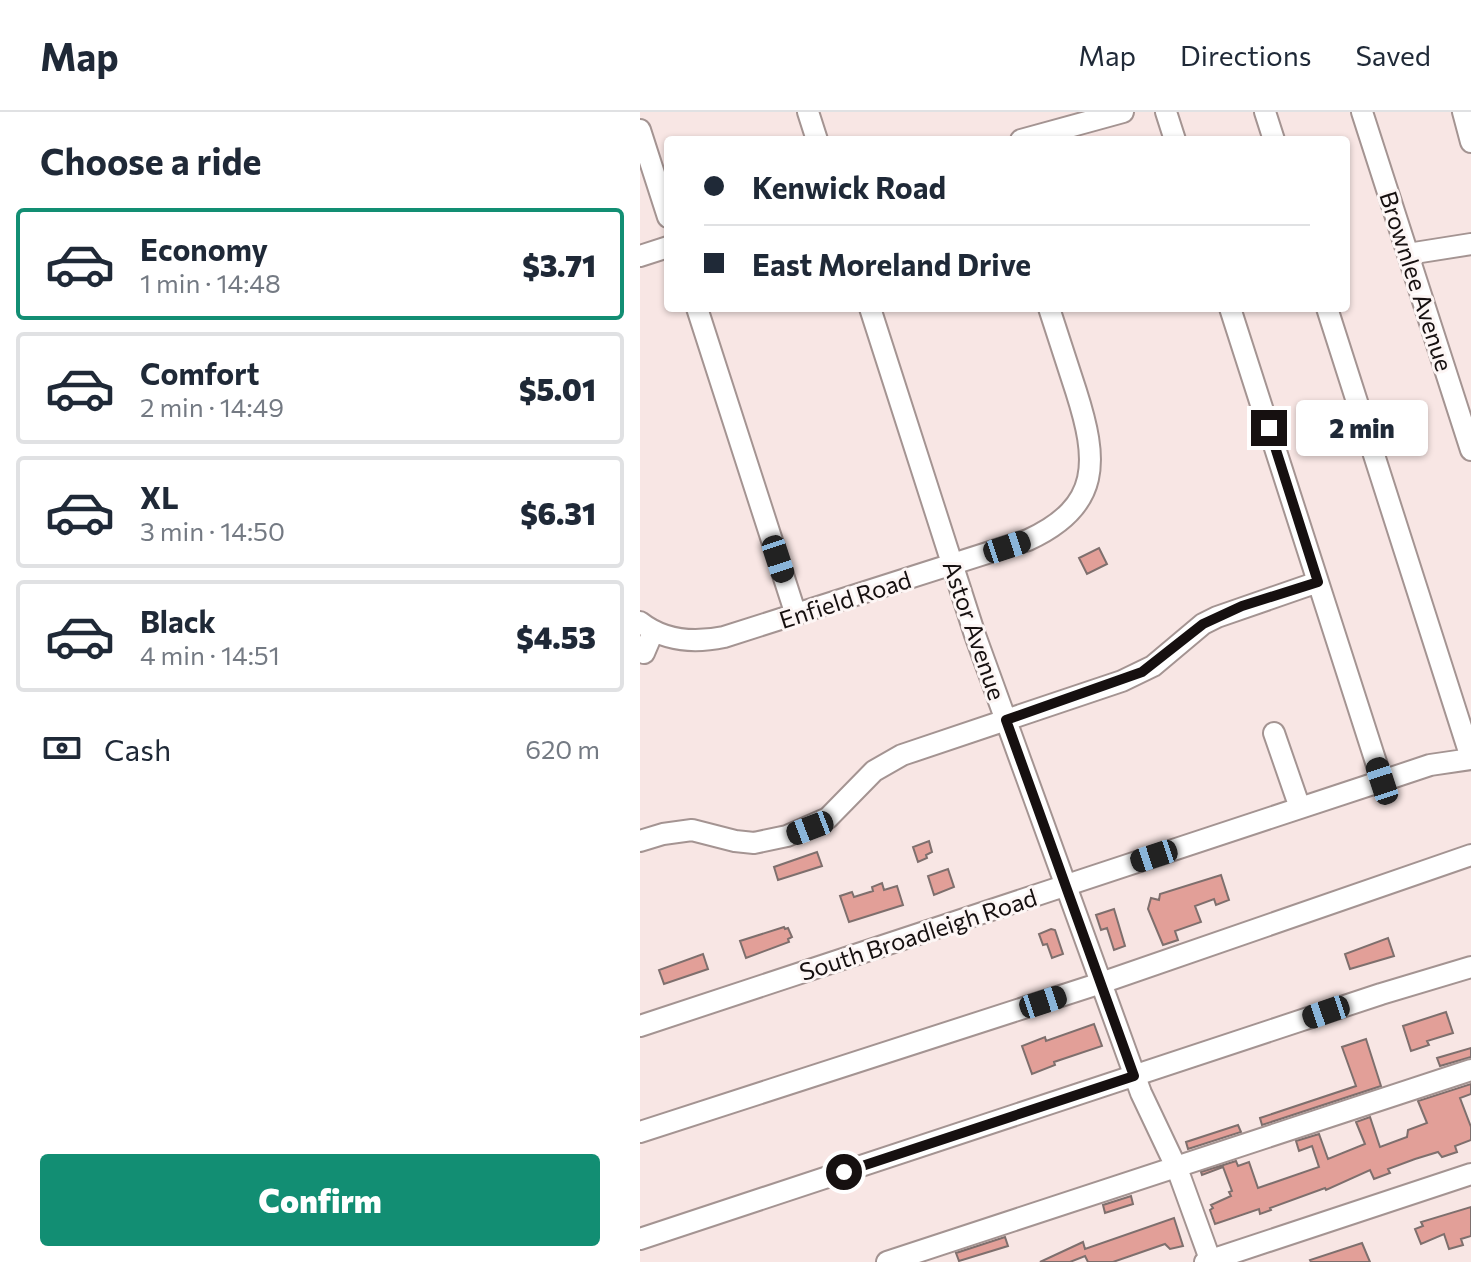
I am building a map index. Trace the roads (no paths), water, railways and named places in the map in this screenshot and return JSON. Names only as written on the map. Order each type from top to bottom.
[{"type":"street","points":[[808,112],[816,136]]},
{"type":"street","points":[[1031,136],[1080,117],[1123,112]]},
{"type":"street","points":[[1166,112],[1174,136]]},
{"type":"street","points":[[1265,112],[1273,136]]},
{"type":"street","name":"Brownlee Avenue","points":[[1362,112],[1471,450]]},
{"type":"street","points":[[1463,112],[1471,142]]},
{"type":"street","points":[[640,130],[664,205]]},
{"type":"street","points":[[1408,254],[1471,244]]},
{"type":"street","points":[[640,256],[664,248]]},
{"type":"street","points":[[698,312],[796,615]]},
{"type":"street","name":"Astor Avenue","points":[[871,312],[1006,720],[1134,1076],[1176,1168],[1209,1261]]},
{"type":"street","name":"Enfield Road","points":[[655,631],[711,640],[1049,531],[1072,511],[1086,486],[1091,454],[1089,437],[1050,312]]},
{"type":"street","points":[[1231,312],[1382,781]]},
{"type":"street","points":[[1328,312],[1471,758]]},
{"type":"street","points":[[640,841],[692,830],[754,843],[787,836],[828,818],[862,782],[887,762],[1142,672],[1203,624],[1242,606],[1318,582]]},
{"type":"street","points":[[644,653],[655,631]]},
{"type":"street","points":[[1274,733],[1300,808]]},
{"type":"street","name":"South Broadleigh Road","points":[[640,1026],[1430,765],[1471,758]]},
{"type":"street","points":[[640,1132],[1101,983],[1471,855]]},
{"type":"street","points":[[640,1239],[1471,967]]},
{"type":"street","points":[[887,1262],[1471,1070]]},
{"type":"street","points":[[1209,1261],[1471,1174]]}]
